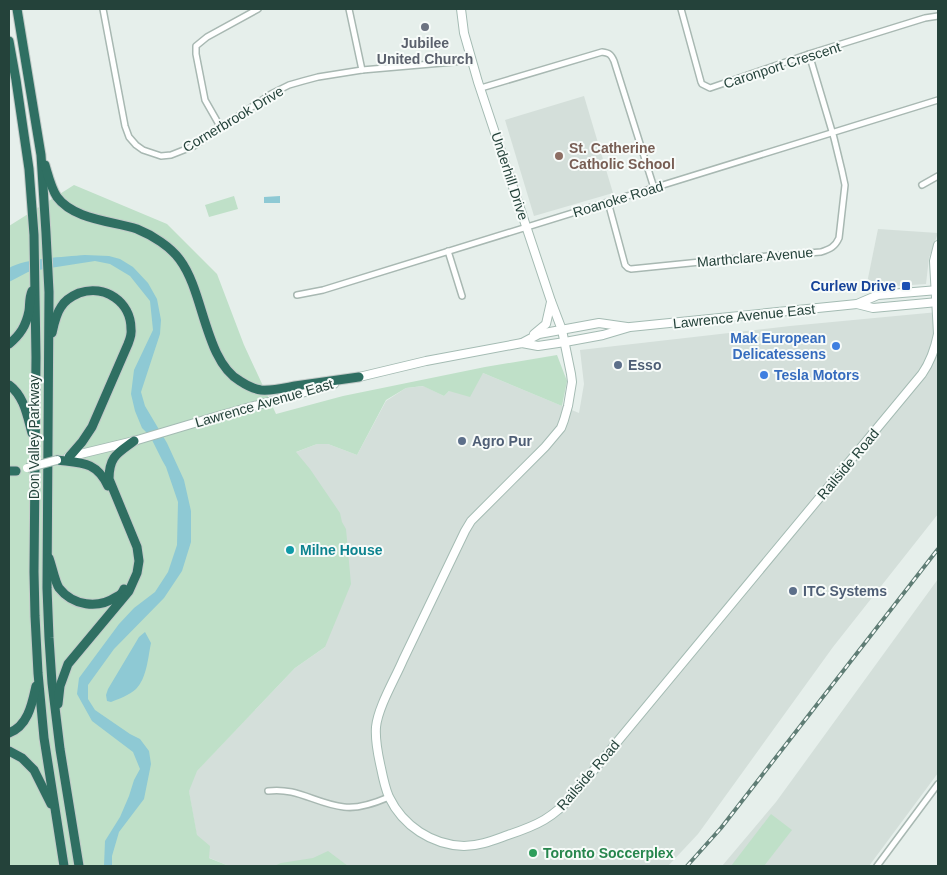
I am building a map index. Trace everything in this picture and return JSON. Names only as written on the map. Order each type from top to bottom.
[{"type":"highway","name":"Don Valley Parkway","points":[[17,9],[41,155],[46,233],[48,292],[46,588],[52,683],[60,749],[79,866]]},
{"type":"highway","name":"Don Valley Parkway","points":[[9,41],[29,169],[34,235],[34,590],[38,673],[44,738],[64,866]]},
{"type":"highway","points":[[41,155],[58,197],[68,207],[85,216],[138,230],[152,236],[180,259],[189,275],[215,352],[225,369],[238,380],[262,390],[359,377]]},
{"type":"highway","points":[[9,344],[18,336],[26,322],[30,296],[35,284]]},
{"type":"highway","points":[[48,350],[58,313],[64,302],[72,296],[90,290],[104,292],[117,298],[127,310],[132,327],[128,344],[92,427],[80,446],[64,458]]},
{"type":"highway","points":[[9,385],[14,388],[22,401],[35,442]]},
{"type":"highway","points":[[57,720],[60,686],[68,664],[129,591],[137,573],[139,561],[137,548],[109,479],[109,469],[117,453],[134,440]]},
{"type":"highway","points":[[47,553],[58,586],[66,596],[96,605],[109,602],[122,594],[135,565],[133,549],[102,474],[86,464],[64,458]]},
{"type":"highway","points":[[9,733],[14,731],[27,718],[33,702],[38,673]]},
{"type":"highway","points":[[9,751],[22,758],[34,770],[54,810]]},
{"type":"street","name":"Cornerbrook Drive","points":[[103,9],[125,126],[129,137],[143,150],[161,156],[171,155],[194,146],[270,94],[310,78],[362,70],[454,62],[471,58]]},
{"type":"street","points":[[221,128],[203,95],[196,46],[207,36],[258,9]]},
{"type":"street","points":[[349,9],[362,70]]},
{"type":"street","name":"Underhill Drive","points":[[461,9],[464,33],[471,58],[565,342]]},
{"type":"street","name":"Caronport Crescent","points":[[681,9],[680,12],[693,50],[701,82],[710,88],[809,54],[925,18],[938,16]]},
{"type":"street","points":[[481,88],[602,52],[608,53],[614,61],[654,188]]},
{"type":"street","points":[[809,54],[832,132]]},
{"type":"street","name":"Roanoke Road","points":[[296,295],[315,292],[938,100]]},
{"type":"street","name":"Marthclare Avenue","points":[[608,202],[622,258],[628,268],[637,269],[653,266],[821,252],[837,244],[845,185],[832,132]]},
{"type":"street","points":[[922,185],[938,176]]},
{"type":"street","points":[[937,290],[934,261],[938,245]]},
{"type":"street","points":[[448,251],[462,296]]},
{"type":"street","name":"Lawrence Avenue East","points":[[522,343],[538,346],[603,335],[630,327],[857,304],[878,295],[937,290]]},
{"type":"street","name":"Railside Road","points":[[565,342],[572,382],[567,412],[561,428],[545,447],[471,521],[378,717],[376,728],[378,755],[385,788],[389,797],[412,827],[434,840],[455,845],[474,845],[490,842],[531,827],[554,814],[574,794],[922,374],[931,361],[936,345],[938,328],[937,290]]},
{"type":"street","points":[[522,343],[546,324],[551,302]]},
{"type":"street","name":"Lawrence Avenue East","points":[[857,304],[872,308],[937,302]]},
{"type":"street","name":"Lawrence Avenue East","points":[[11,472],[134,440],[359,377],[522,343],[539,334],[600,323],[630,327]]},
{"type":"street","points":[[877,866],[938,784]]},
{"type":"street","points":[[268,791],[289,791],[334,805],[348,807],[366,806],[389,797]]},
{"type":"shaded area","name":"St. Catherine Catholic School","points":[[584,96],[613,193],[534,216],[505,120]]},
{"type":"shaded area","points":[[878,229],[938,233],[929,258],[926,284],[866,288]]},
{"type":"shaded area","points":[[938,312],[938,514],[833,647],[698,834],[668,866],[229,866],[200,854],[187,781],[295,668],[325,647],[300,464],[294,453],[317,444],[328,444],[357,455],[386,401],[406,388],[424,386],[444,396],[449,391],[483,373],[579,413],[584,384],[580,350],[790,326]]},
{"type":"shaded area","points":[[938,579],[938,773],[869,866],[722,866],[776,802]]},
{"type":"green space","points":[[74,185],[167,224],[217,274],[244,345],[276,414],[343,396],[485,367],[557,355],[567,381],[562,406],[483,373],[470,397],[449,391],[444,396],[423,386],[406,388],[386,400],[357,455],[328,444],[317,444],[296,452],[340,513],[346,529],[351,584],[325,647],[295,668],[197,771],[189,791],[197,835],[210,846],[209,858],[229,866],[9,866],[9,226]]},
{"type":"green space","points":[[234,196],[238,209],[209,217],[205,205]]},
{"type":"green space","points":[[771,814],[792,830],[764,866],[731,866]]},
{"type":"green space","points":[[328,851],[348,866],[274,866],[281,863],[313,858]]},
{"type":"water","points":[[280,196],[280,203],[264,203],[264,197]]},
{"type":"water","points":[[85,255],[109,256],[120,259],[133,267],[148,283],[157,299],[161,320],[160,334],[141,392],[145,406],[167,443],[184,480],[191,511],[191,542],[182,571],[164,598],[114,649],[88,685],[88,699],[95,710],[140,739],[149,751],[151,764],[144,799],[119,832],[112,856],[112,866],[104,866],[105,841],[120,817],[140,769],[133,752],[92,721],[77,694],[79,678],[119,624],[134,608],[155,592],[168,572],[177,545],[178,502],[166,467],[150,436],[142,428],[131,394],[134,370],[153,330],[150,301],[130,276],[110,264],[95,261],[28,272],[9,282],[9,268],[16,265],[46,258]]},
{"type":"water","points":[[145,632],[151,643],[143,679],[136,689],[124,697],[111,702],[107,701],[108,689],[139,637]]},
{"type":"railway","points":[[687,866],[721,828],[938,549]]},
{"type":"place","name":"Jubilee United Church","points":[[425,27]]},
{"type":"place","name":"St. Catherine Catholic School","points":[[559,156]]},
{"type":"place","name":"Curlew Drive","points":[[906,286]]},
{"type":"place","name":"Mak European Delicatessens","points":[[836,346]]},
{"type":"place","name":"Esso","points":[[618,365]]},
{"type":"place","name":"Tesla Motors","points":[[764,375]]},
{"type":"place","name":"Agro Pur","points":[[462,441]]},
{"type":"place","name":"Milne House","points":[[290,550]]},
{"type":"place","name":"ITC Systems","points":[[793,591]]},
{"type":"place","name":"Toronto Soccerplex","points":[[533,853]]}]
